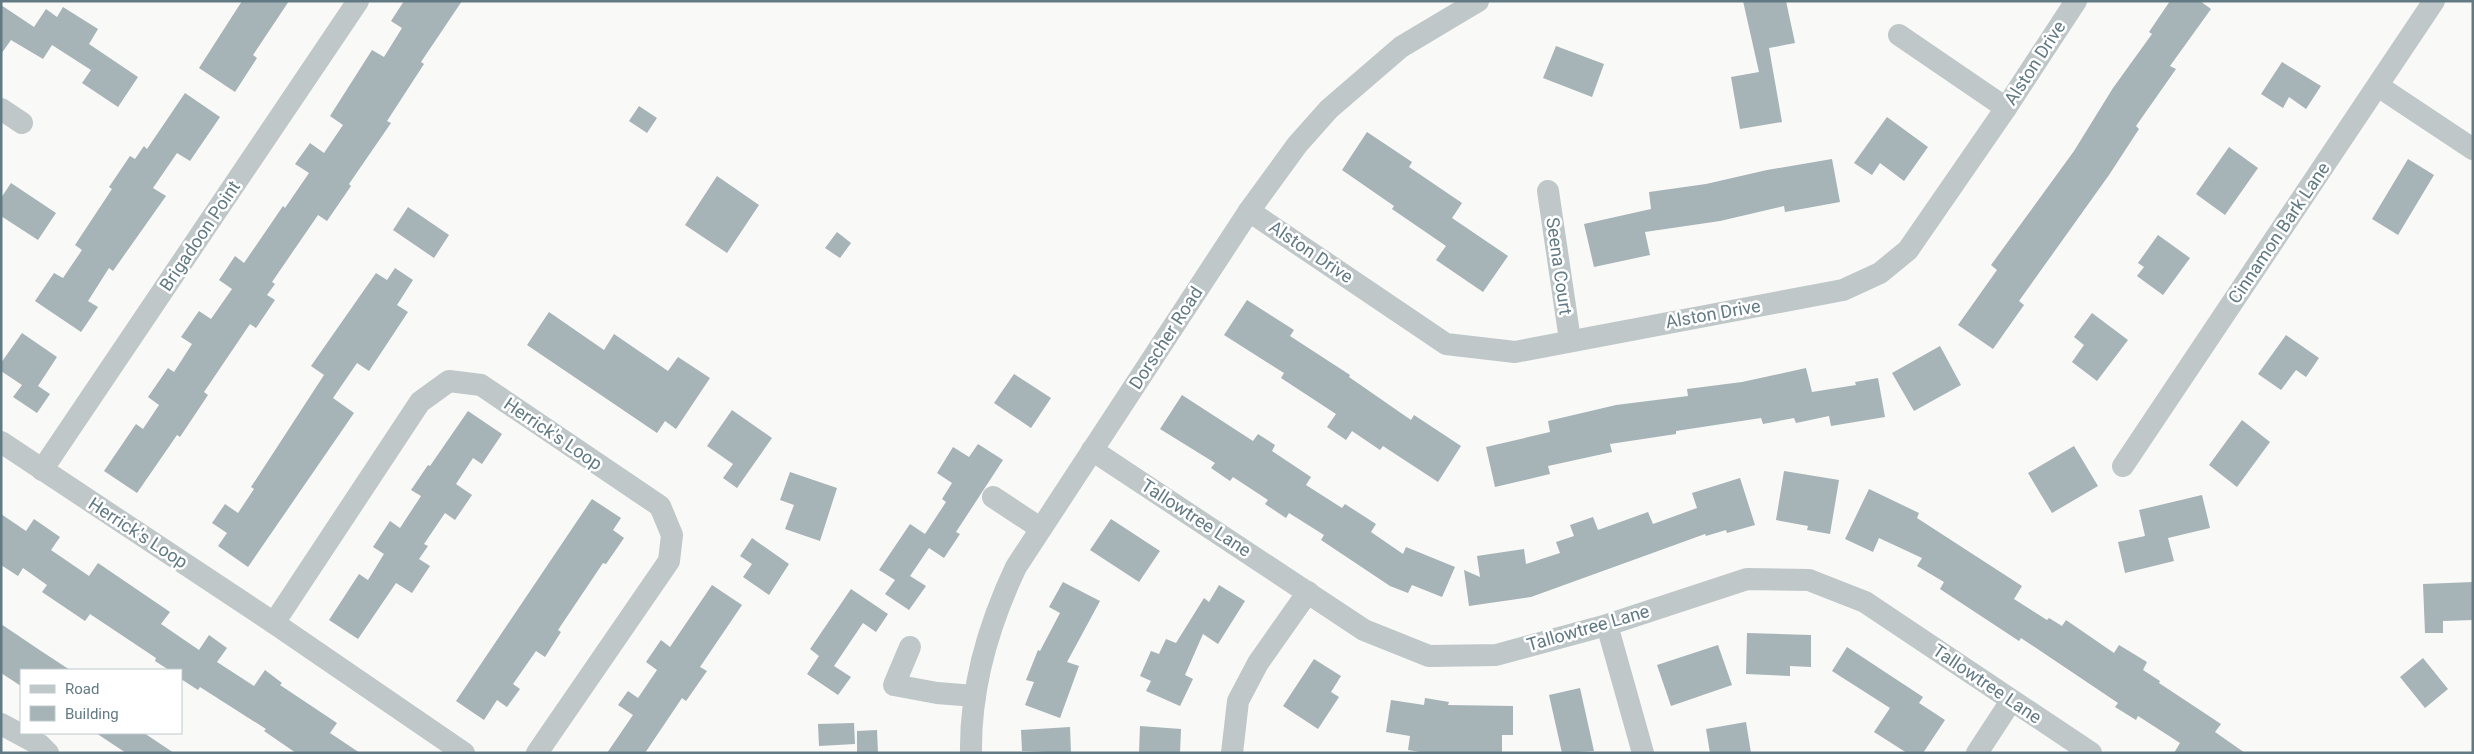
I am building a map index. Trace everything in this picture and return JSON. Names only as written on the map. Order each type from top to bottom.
[{"type":"street","name":"Brigadoon Point","points":[[42,470],[358,1]]},
{"type":"street","name":"Dorscher Road","points":[[971,753],[975,696],[986,642],[1000,600],[1016,567],[1250,211],[1297,144],[1329,109],[1401,47],[1478,1]]},
{"type":"street","name":"Alston Drive","points":[[1250,211],[1446,344],[1515,352],[1570,340],[1843,290],[1880,272],[1908,250],[2006,108],[2076,1]]},
{"type":"street","name":"Cinnamon Bark Lane","points":[[2123,466],[2434,1]]},
{"type":"street","points":[[1899,35],[2006,108]]},
{"type":"street","points":[[2378,86],[2473,149]]},
{"type":"street","points":[[1,109],[22,123]]},
{"type":"street","name":"Seena Court","points":[[1548,191],[1570,340]]},
{"type":"street","name":"Herrick's Loop","points":[[274,623],[420,402],[449,381],[481,385],[660,506],[672,534],[669,561],[537,753]]},
{"type":"street","name":"Herrick's Loop","points":[[1,442],[274,623],[464,753]]},
{"type":"street","name":"Tallowtree Lane","points":[[1092,450],[1364,630],[1429,656],[1496,655],[1607,625],[1747,579],[1809,580],[1865,602],[2090,753]]},
{"type":"street","points":[[994,497],[1040,528]]},
{"type":"street","points":[[1232,753],[1238,701],[1258,663],[1308,592]]},
{"type":"street","points":[[1607,625],[1644,753]]},
{"type":"street","points":[[910,647],[894,685],[937,693],[975,696]]},
{"type":"street","points":[[1977,753],[2012,700]]},
{"type":"street","points":[[1,724],[40,746],[48,753]]},
{"type":"building","points":[[242,1],[289,1],[253,55],[257,58],[235,92],[199,68]]},
{"type":"building","points":[[404,1],[462,1],[421,62],[424,64],[387,121],[391,123],[349,184],[351,186],[327,221],[318,215],[272,282],[275,284],[267,295],[275,300],[256,328],[250,324],[204,392],[208,395],[180,437],[177,435],[137,493],[104,471],[136,424],[143,429],[159,405],[148,397],[168,368],[174,372],[192,344],[181,337],[199,311],[211,319],[232,289],[219,280],[235,256],[244,263],[283,206],[285,208],[309,173],[295,164],[310,143],[324,153],[343,125],[330,116],[372,50],[384,57],[402,28],[391,21]]},
{"type":"building","points":[[1743,1],[1786,1],[1795,43],[1769,48],[1782,122],[1740,129],[1731,77],[1759,72]]},
{"type":"building","points":[[2170,1],[2200,1],[2211,9],[2170,66],[2176,69],[2136,126],[2139,129],[2109,175],[2019,301],[2024,305],[1993,349],[1958,325],[1997,270],[1991,265],[2074,151],[2113,88],[2152,34],[2149,32]]},
{"type":"building","points":[[1,5],[34,27],[46,9],[57,17],[63,7],[98,29],[89,44],[138,77],[118,107],[82,83],[91,70],[52,45],[43,59],[11,40],[1,54]]},
{"type":"building","points":[[1556,46],[1604,64],[1592,97],[1543,78]]},
{"type":"building","points":[[2282,62],[2321,86],[2306,109],[2289,97],[2283,108],[2261,94]]},
{"type":"building","points":[[185,93],[220,117],[190,161],[177,153],[153,188],[166,196],[113,271],[109,268],[88,301],[98,307],[81,332],[35,301],[54,273],[63,278],[82,250],[75,245],[112,189],[109,187],[130,156],[135,159],[144,146],[147,149]]},
{"type":"building","points":[[639,106],[657,118],[647,133],[629,121]]},
{"type":"building","points":[[1887,117],[1928,147],[1904,181],[1880,163],[1872,175],[1854,163]]},
{"type":"building","points":[[1367,132],[1412,162],[1409,167],[1462,203],[1452,218],[1508,256],[1483,292],[1436,260],[1446,246],[1392,209],[1394,206],[1342,170]]},
{"type":"building","points":[[2229,147],[2258,168],[2225,215],[2196,194]]},
{"type":"building","points":[[1832,159],[1840,202],[1785,212],[1784,206],[1720,221],[1645,232],[1650,255],[1594,267],[1584,224],[1651,209],[1649,192],[1706,184],[1767,170]]},
{"type":"building","points":[[2408,159],[2434,175],[2398,235],[2372,219]]},
{"type":"building","points":[[717,176],[759,205],[727,253],[685,225]]},
{"type":"building","points":[[11,183],[56,213],[38,240],[1,216],[1,198]]},
{"type":"building","points":[[408,207],[449,235],[434,258],[393,230]]},
{"type":"building","points":[[837,232],[851,243],[840,258],[825,248]]},
{"type":"building","points":[[2158,235],[2190,258],[2163,295],[2137,276],[2144,267],[2138,263]]},
{"type":"building","points":[[395,268],[413,280],[397,305],[408,312],[369,371],[357,363],[333,398],[354,413],[248,567],[218,546],[227,533],[212,523],[225,504],[238,513],[254,489],[251,487],[324,375],[311,366],[376,273],[387,280]]},
{"type":"building","points":[[1247,300],[1294,330],[1290,336],[1350,375],[1349,377],[1411,420],[1414,415],[1461,446],[1438,482],[1383,446],[1380,450],[1352,431],[1346,440],[1327,427],[1336,414],[1281,378],[1284,373],[1224,335]]},
{"type":"building","points":[[549,312],[604,350],[614,334],[668,371],[678,357],[710,378],[676,429],[665,421],[657,433],[527,345]]},
{"type":"building","points":[[2092,313],[2128,340],[2097,381],[2072,362],[2084,345],[2074,337]]},
{"type":"building","points":[[22,333],[57,357],[38,386],[50,394],[37,413],[13,397],[22,385],[1,371],[1,363]]},
{"type":"building","points":[[2286,335],[2319,358],[2306,377],[2296,370],[2281,390],[2258,374]]},
{"type":"building","points":[[1940,346],[1961,385],[1914,411],[1892,373]]},
{"type":"building","points":[[1806,368],[1812,392],[1856,385],[1855,382],[1878,378],[1885,417],[1831,426],[1829,416],[1796,423],[1794,418],[1763,424],[1761,418],[1676,431],[1676,434],[1610,444],[1612,452],[1548,466],[1550,474],[1495,487],[1486,447],[1550,432],[1548,421],[1616,405],[1688,396],[1687,389],[1742,382]]},
{"type":"building","points":[[1014,374],[1051,398],[1031,428],[994,403]]},
{"type":"building","points":[[1182,395],[1253,441],[1258,434],[1275,445],[1272,451],[1311,477],[1306,485],[1342,508],[1345,504],[1376,524],[1371,532],[1403,554],[1406,547],[1455,567],[1442,597],[1412,585],[1408,593],[1390,586],[1321,540],[1324,535],[1289,513],[1286,518],[1265,504],[1268,500],[1233,477],[1230,481],[1211,468],[1215,463],[1160,429]]},
{"type":"building","points":[[732,410],[772,438],[737,488],[723,478],[733,464],[707,446]]},
{"type":"building","points":[[468,411],[502,434],[482,464],[473,458],[456,484],[472,495],[455,520],[445,513],[424,544],[428,546],[419,559],[430,566],[412,593],[396,583],[358,639],[329,620],[359,574],[368,580],[384,554],[373,547],[390,521],[400,528],[421,496],[411,490]]},
{"type":"building","points":[[2242,420],[2270,442],[2237,487],[2209,465]]},
{"type":"building","points":[[978,444],[1003,460],[956,532],[960,534],[944,558],[929,548],[910,576],[926,586],[909,610],[885,594],[895,580],[879,570],[910,524],[925,534],[946,502],[942,499],[952,483],[937,473],[953,447],[969,457]]},
{"type":"building","points":[[2074,446],[2098,486],[2052,513],[2028,473]]},
{"type":"building","points":[[1784,471],[1839,480],[1830,534],[1807,530],[1808,526],[1776,520]]},
{"type":"building","points":[[790,472],[837,488],[820,541],[785,529],[794,505],[780,500]]},
{"type":"building","points":[[1740,478],[1755,525],[1727,533],[1726,530],[1706,536],[1705,534],[1531,597],[1469,606],[1464,570],[1480,577],[1477,556],[1524,549],[1526,564],[1560,553],[1556,542],[1574,536],[1570,525],[1593,517],[1598,530],[1648,512],[1653,524],[1697,508],[1692,493]]},
{"type":"building","points":[[1869,489],[1919,513],[1917,518],[2022,586],[2014,599],[2047,620],[2049,618],[2062,626],[2066,620],[2114,653],[2119,645],[2147,662],[2143,670],[2160,681],[2159,683],[2221,724],[2215,732],[2245,753],[2174,753],[2180,743],[2138,716],[2136,720],[2115,707],[2118,703],[2021,638],[2019,641],[1940,589],[1944,582],[1917,566],[1922,558],[1879,538],[1873,552],[1845,539]]},
{"type":"building","points":[[2202,495],[2210,528],[2168,538],[2174,561],[2125,573],[2118,542],[2145,536],[2139,510]]},
{"type":"building","points":[[592,499],[621,518],[613,530],[624,538],[606,564],[603,563],[558,630],[561,632],[545,657],[536,651],[513,684],[520,689],[507,707],[497,700],[484,720],[456,701]]},
{"type":"building","points":[[1,514],[26,531],[34,519],[60,537],[51,550],[89,576],[98,563],[170,612],[161,624],[199,650],[209,635],[227,648],[217,662],[254,686],[265,670],[282,683],[280,685],[337,723],[330,733],[360,753],[296,753],[264,731],[266,729],[200,687],[198,690],[182,680],[182,669],[167,669],[155,661],[156,658],[90,614],[85,621],[42,592],[47,585],[23,568],[18,576],[1,565]]},
{"type":"building","points":[[1111,519],[1160,551],[1139,582],[1090,550]]},
{"type":"building","points":[[752,538],[789,564],[769,595],[743,577],[752,564],[740,556]]},
{"type":"building","points":[[1063,582],[1100,601],[1067,662],[1079,666],[1060,718],[1025,705],[1034,682],[1026,680],[1038,650],[1040,651],[1060,613],[1049,607]]},
{"type":"building","points":[[2473,582],[2473,620],[2443,621],[2443,633],[2425,633],[2423,584]]},
{"type":"building","points":[[712,585],[742,605],[700,667],[707,671],[686,701],[682,698],[645,753],[607,753],[633,715],[618,705],[628,691],[638,698],[657,670],[646,662],[661,640],[670,647]]},
{"type":"building","points":[[1219,585],[1245,601],[1218,644],[1203,634],[1185,675],[1193,679],[1180,706],[1146,691],[1151,681],[1140,676],[1151,651],[1159,654],[1166,639],[1176,643],[1204,598],[1209,602]]},
{"type":"building","points":[[851,589],[888,614],[876,632],[863,623],[834,666],[851,677],[838,695],[807,674],[819,656],[810,649]]},
{"type":"building","points":[[1,624],[68,669],[20,669],[20,685],[1,673]]},
{"type":"building","points":[[1747,633],[1811,635],[1811,667],[1790,666],[1790,676],[1746,674]]},
{"type":"building","points":[[1718,645],[1732,685],[1671,706],[1657,665]]},
{"type":"building","points":[[1847,647],[1923,697],[1919,703],[1945,720],[1923,753],[1907,753],[1874,732],[1890,708],[1832,671]]},
{"type":"building","points":[[2423,658],[2448,689],[2425,708],[2400,677]]},
{"type":"building","points":[[1314,659],[1341,676],[1331,692],[1339,697],[1318,729],[1283,706]]},
{"type":"building","points":[[1580,688],[1594,751],[1562,753],[1549,695]]},
{"type":"building","points":[[1425,698],[1449,702],[1448,705],[1513,706],[1513,735],[1502,735],[1502,752],[1426,753],[1408,750],[1410,736],[1386,732],[1391,700],[1424,705]]},
{"type":"building","points":[[1746,722],[1751,753],[1710,753],[1706,729]]},
{"type":"building","points":[[854,723],[855,744],[819,746],[818,724]]},
{"type":"building","points":[[1140,726],[1181,729],[1180,753],[1139,753]]},
{"type":"building","points":[[1070,727],[1071,753],[1022,751],[1021,730]]},
{"type":"building","points":[[877,730],[878,753],[857,753],[857,731]]},
{"type":"building","points":[[98,734],[146,734],[174,753],[126,753]]}]
